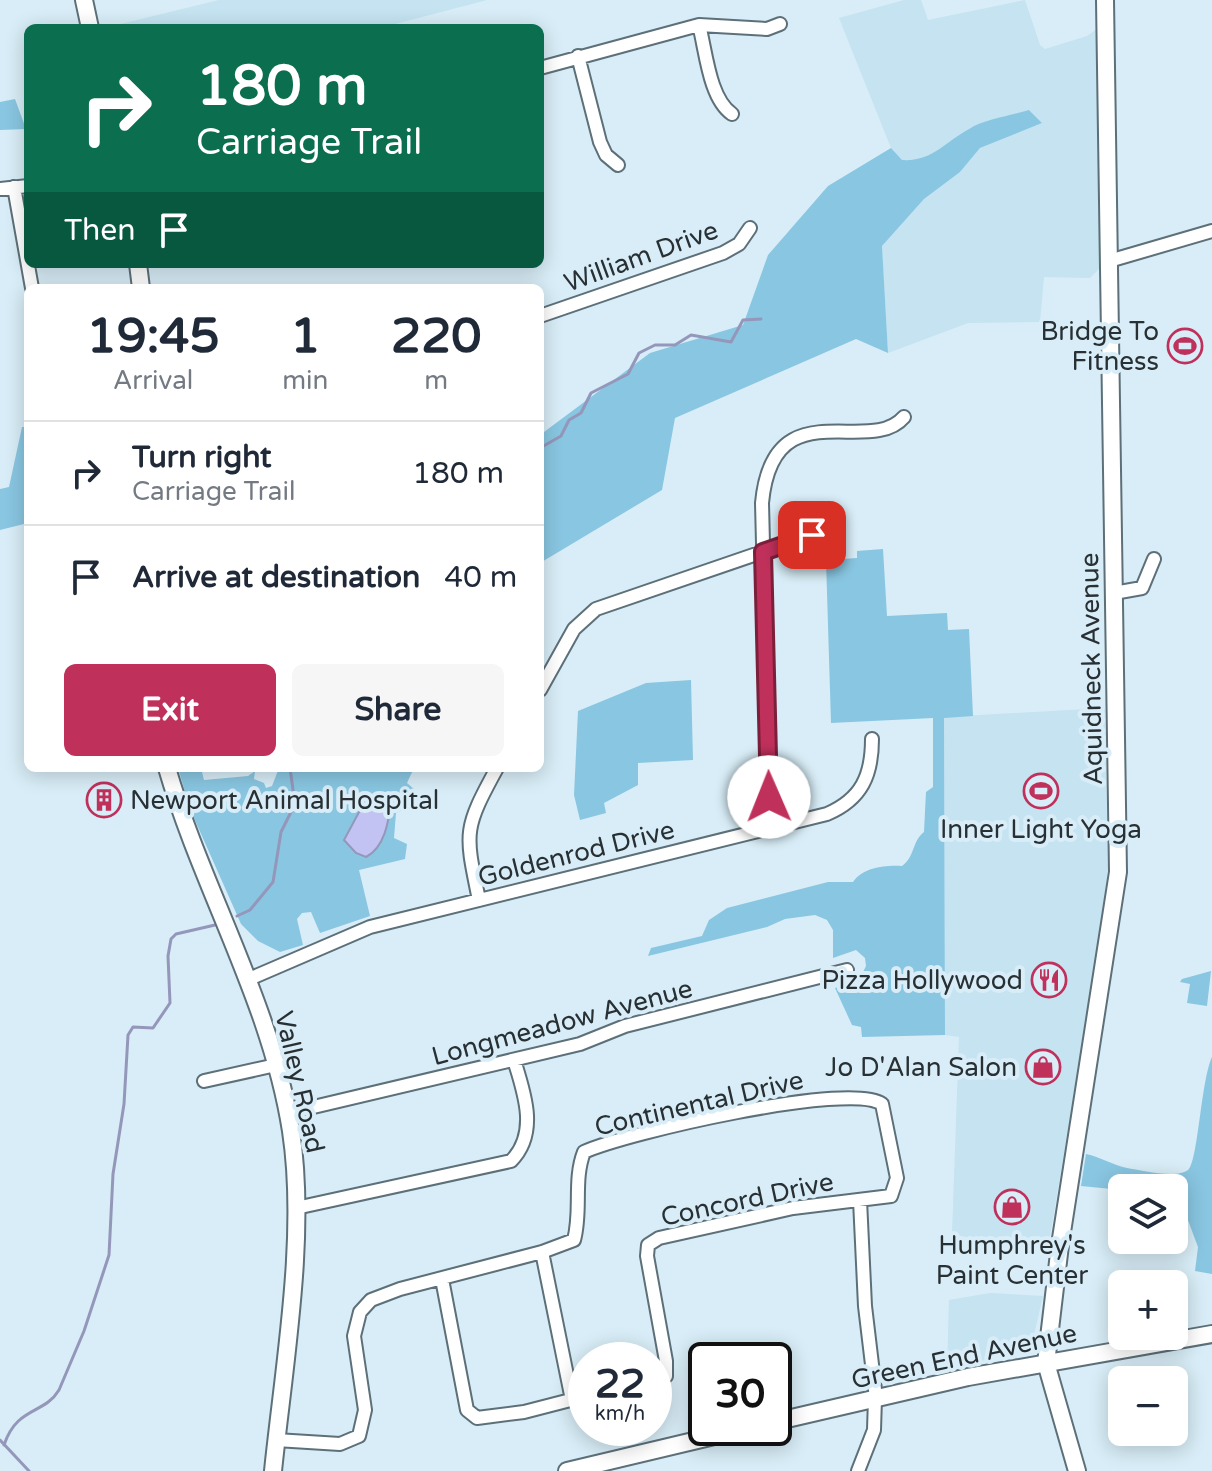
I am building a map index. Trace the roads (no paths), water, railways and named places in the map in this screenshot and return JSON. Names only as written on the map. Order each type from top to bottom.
[{"type":"main road","points":[[84,0],[89,24]]},
{"type":"main road","name":"Aquidneck Avenue","points":[[1077,1471],[1046,1363],[1060,1245],[1118,872],[1105,0]]},
{"type":"main road","name":"Valley Road","points":[[168,772],[196,854],[249,979],[288,1113],[297,1176],[296,1208],[273,1471]]},
{"type":"main road","name":"Green End Avenue","points":[[792,1418],[1046,1363],[1212,1334]]},
{"type":"main road","points":[[567,1471],[688,1442]]},
{"type":"street","points":[[544,67],[699,25],[767,29],[780,24]]},
{"type":"street","points":[[699,25],[718,95],[724,108],[732,114]]},
{"type":"street","points":[[578,56],[600,142],[606,155],[618,165]]},
{"type":"street","points":[[0,189],[24,186]]},
{"type":"street","points":[[14,187],[24,243]]},
{"type":"street","name":"William Drive","points":[[544,315],[723,253],[739,244],[750,228]]},
{"type":"street","points":[[1109,261],[1212,231]]},
{"type":"street","points":[[770,827],[763,552],[763,484],[768,468],[787,444],[810,433],[893,427],[904,417]]},
{"type":"street","points":[[544,683],[574,629],[596,609],[812,535]]},
{"type":"street","points":[[1114,593],[1142,588],[1154,559]]},
{"type":"street","name":"Goldenrod Drive","points":[[249,979],[370,927],[827,814],[847,804],[869,774],[872,739]]},
{"type":"street","points":[[479,900],[467,844],[468,831],[477,805],[495,772]]},
{"type":"street","name":"Longmeadow Avenue","points":[[288,1113],[588,1042],[625,1026],[847,970]]},
{"type":"street","points":[[296,1208],[511,1161],[520,1152],[527,1126],[527,1111],[514,1060]]},
{"type":"street","points":[[204,1081],[276,1065]]},
{"type":"street","name":"Continental Drive","points":[[276,1440],[340,1444],[359,1436],[365,1410],[354,1336],[360,1312],[371,1300],[542,1252],[574,1240],[578,1225],[579,1166],[584,1152],[635,1136],[799,1101],[863,1096],[882,1104],[891,1136],[896,1187],[891,1196],[860,1200]]},
{"type":"street","points":[[858,1471],[874,1430],[875,1398],[865,1306],[860,1200]]},
{"type":"street","name":"Concord Drive","points":[[663,1342],[647,1256],[648,1245],[659,1238],[756,1216],[860,1200]]},
{"type":"street","points":[[542,1252],[568,1380]]},
{"type":"street","points":[[442,1279],[467,1410],[477,1418],[568,1401]]},
{"type":"waterway","points":[[544,446],[561,436],[569,420],[581,413],[591,393],[628,374],[639,353],[655,345],[675,345],[691,335],[731,342],[743,320],[761,319]]},
{"type":"waterway","points":[[237,916],[250,910],[273,882],[281,832],[295,804],[291,772]]},
{"type":"waterway","points":[[4,1445],[16,1423],[46,1404],[59,1390],[84,1331],[109,1255],[113,1174],[124,1104],[128,1035],[133,1027],[153,1028],[170,1003],[168,956],[171,939],[176,934],[215,925]]},
{"type":"waterway","points":[[0,1440],[29,1471]]},
{"type":"place","name":"Bridge To Fitness","points":[[1185,346]]},
{"type":"place","name":"Inner Light Yoga","points":[[1041,791]]},
{"type":"place","name":"Newport Animal Hospital","points":[[104,800]]},
{"type":"place","name":"Pizza Hollywood","points":[[1049,980]]},
{"type":"place","name":"Jo D'Alan Salon","points":[[1043,1067]]},
{"type":"place","name":"Humphrey's Paint Center","points":[[1012,1207]]}]
